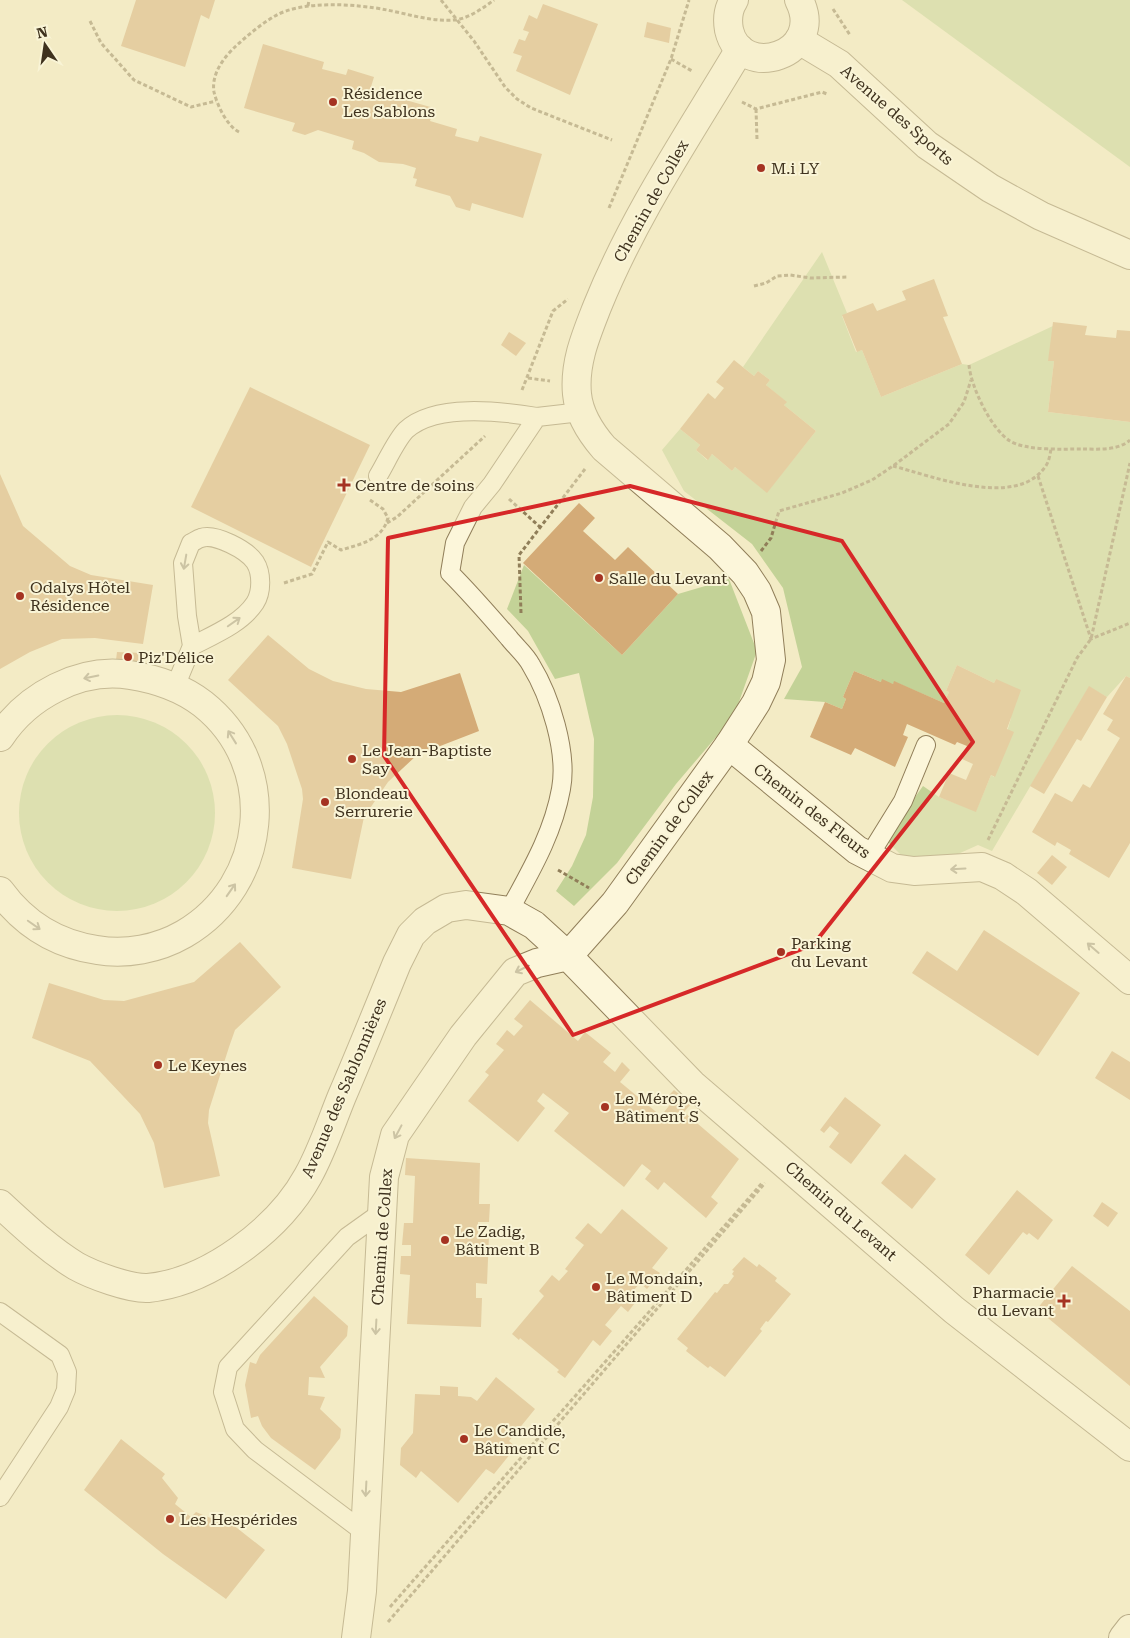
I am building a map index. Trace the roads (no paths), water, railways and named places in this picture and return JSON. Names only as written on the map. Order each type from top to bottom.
[{"type":"street","points":[[734,0],[728,15],[728,24],[734,42],[740,49],[752,56],[765,59],[778,57],[790,50],[799,40],[805,19],[799,0]]},
{"type":"street","name":"Avenue des Sports","points":[[799,40],[839,64],[927,145],[990,188],[1041,216],[1130,255]]},
{"type":"street","name":"Chemin de Collex","points":[[356,1638],[362,1590],[384,1177],[395,1135],[424,1090],[515,972],[537,963],[568,956],[615,903],[729,745],[756,703],[766,682],[771,660],[766,612],[757,591],[745,573],[720,547],[604,448],[591,433],[581,412],[577,397],[578,363],[606,284],[634,226],[740,49]]},
{"type":"street","points":[[0,737],[24,708],[46,692],[71,682],[97,675],[124,674],[150,678],[175,687],[203,704],[225,726],[242,754],[253,784],[256,816],[251,848],[240,878],[222,904],[198,925],[171,941],[141,950],[109,952],[78,948],[49,936],[28,922],[0,891]]},
{"type":"street","name":"Chemin des Fleurs","points":[[729,745],[858,850],[892,868],[914,871],[982,867],[1003,876],[1027,892],[1130,980]]},
{"type":"street","name":"Avenue des Sablonnières","points":[[0,1204],[48,1246],[78,1267],[112,1281],[147,1288],[182,1281],[215,1265],[252,1239],[282,1213],[307,1177],[397,963],[411,935],[425,921],[448,908],[466,905],[509,911],[534,925],[568,956]]},
{"type":"street","name":"Chemin du Levant","points":[[568,956],[692,1084],[954,1310],[1130,1447]]},
{"type":"street","points":[[1123,1638],[1130,1629]]},
{"type":"lane","points":[[378,476],[406,430],[425,417],[450,411],[506,412],[537,417],[581,412]]},
{"type":"lane","points":[[509,911],[538,858],[553,822],[562,787],[558,735],[550,705],[531,664],[473,595],[450,573],[455,543],[473,507],[492,484],[537,417]]},
{"type":"lane","points":[[175,687],[192,646],[187,616],[183,563],[191,544],[202,537],[217,539],[236,546],[255,562],[260,578],[260,590],[255,603],[238,620],[192,646]]},
{"type":"lane","points":[[869,856],[903,801],[926,745]]},
{"type":"lane","points":[[364,1532],[255,1450],[235,1429],[223,1392],[228,1367],[347,1237],[382,1212]]},
{"type":"lane","points":[[0,1312],[60,1355],[67,1372],[66,1390],[59,1407],[0,1497]]},
{"type":"place","name":"Résidence Les Sablons","points":[[333,102]]},
{"type":"place","name":"M.i LY","points":[[761,168]]},
{"type":"place","name":"Centre de soins","points":[[344,485]]},
{"type":"place","name":"Salle du Levant","points":[[599,578]]},
{"type":"place","name":"Odalys Hôtel Résidence","points":[[20,596]]},
{"type":"place","name":"Piz'Délice","points":[[128,657]]},
{"type":"place","name":"Le Jean-Baptiste Say","points":[[352,759]]},
{"type":"place","name":"Blondeau Serrurerie","points":[[325,802]]},
{"type":"place","name":"Parking du Levant","points":[[781,952]]},
{"type":"place","name":"Le Keynes","points":[[158,1065]]},
{"type":"place","name":"Le Mérope, Bâtiment S","points":[[605,1107]]},
{"type":"place","name":"Le Zadig, Bâtiment B","points":[[445,1240]]},
{"type":"place","name":"Le Mondain, Bâtiment D","points":[[596,1287]]},
{"type":"place","name":"Pharmacie du Levant","points":[[1064,1301]]},
{"type":"place","name":"Le Candide, Bâtiment C","points":[[464,1439]]},
{"type":"place","name":"Les Hespérides","points":[[170,1519]]}]
